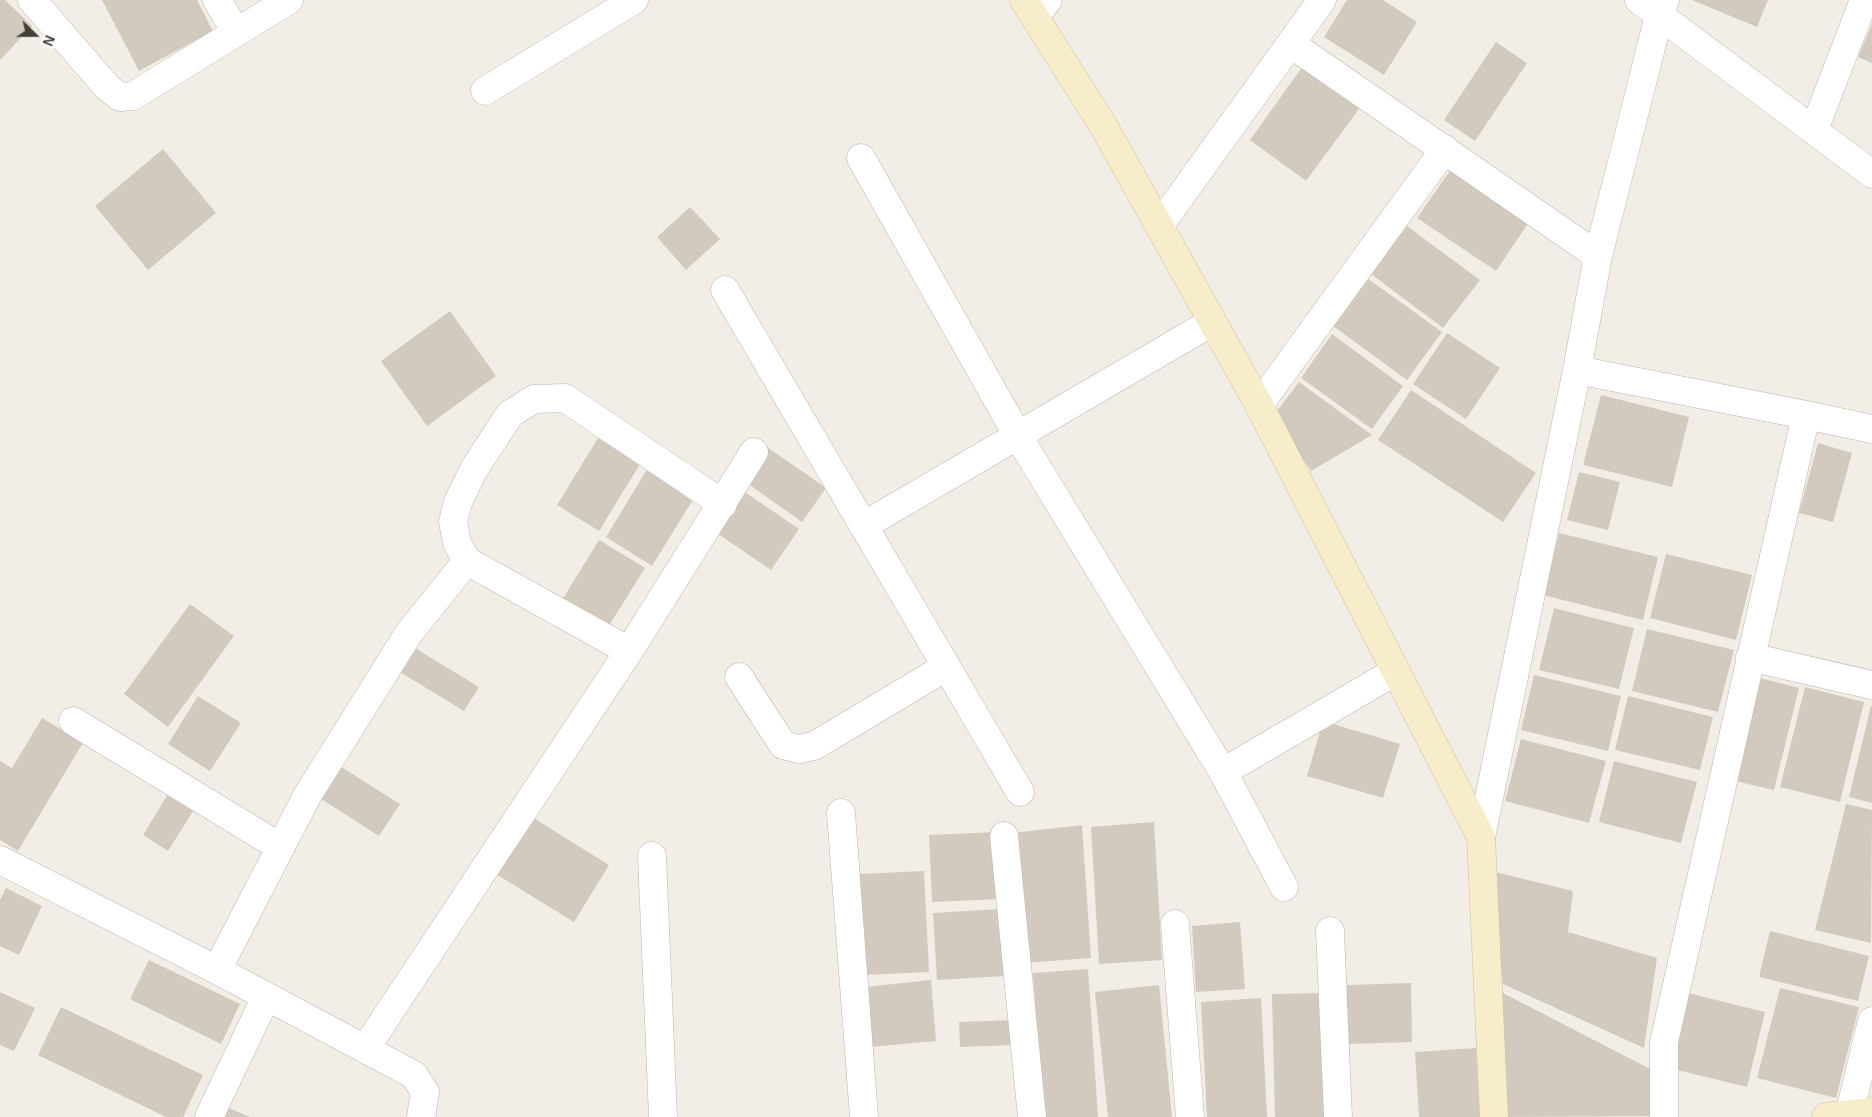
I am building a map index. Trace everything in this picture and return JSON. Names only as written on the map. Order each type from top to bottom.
[{"type":"street","points":[[32,0],[107,87],[120,97],[133,96],[289,0]]},
{"type":"street","points":[[217,0],[236,32]]},
{"type":"street","points":[[485,91],[634,0]]},
{"type":"street","points":[[1159,226],[1322,0]]},
{"type":"street","points":[[1814,130],[1864,0]]},
{"type":"street","points":[[1035,5],[1259,405],[1481,837]]},
{"type":"street","points":[[1494,1117],[1481,837],[1577,370],[1598,256],[1654,5],[1872,174]]},
{"type":"street","points":[[1291,44],[1598,256]]},
{"type":"street","points":[[1259,405],[1445,149]]},
{"type":"street","points":[[861,158],[1018,436],[1224,772],[1284,887]]},
{"type":"street","points":[[725,290],[1020,792]]},
{"type":"street","points":[[863,526],[1212,322]]},
{"type":"street","points":[[1577,370],[1806,414],[1872,430]]},
{"type":"street","points":[[630,651],[467,561],[457,543],[453,522],[458,502],[474,469],[510,414],[534,399],[565,398],[723,504]]},
{"type":"street","points":[[1664,1117],[1664,1042],[1806,414]]},
{"type":"street","points":[[365,1049],[630,651],[754,452]]},
{"type":"street","points":[[217,970],[307,796],[409,633],[467,561]]},
{"type":"street","points":[[1750,657],[1872,685]]},
{"type":"street","points":[[740,677],[783,744],[800,749],[814,746],[946,667]]},
{"type":"street","points":[[1224,772],[1396,671]]},
{"type":"street","points":[[73,721],[280,847]]},
{"type":"street","points":[[841,814],[864,1117]]},
{"type":"street","points":[[1004,836],[1032,1117]]},
{"type":"street","points":[[652,856],[663,1117]]},
{"type":"street","points":[[0,860],[217,970],[414,1075],[426,1092],[421,1117]]},
{"type":"street","points":[[1175,924],[1190,1117]]},
{"type":"street","points":[[1330,931],[1338,1117]]},
{"type":"street","points":[[209,1117],[266,997]]},
{"type":"street","points":[[1849,1115],[1872,1021]]},
{"type":"building","points":[[0,0],[5,0],[32,26],[0,60]]},
{"type":"building","points":[[102,0],[197,0],[213,31],[139,71]]},
{"type":"building","points":[[1347,0],[1383,0],[1417,22],[1384,75],[1324,37]]},
{"type":"building","points":[[1692,0],[1768,0],[1757,27]]},
{"type":"building","points":[[1872,24],[1872,63],[1858,57]]},
{"type":"building","points":[[1496,42],[1527,63],[1475,141],[1444,120]]},
{"type":"building","points":[[1305,63],[1362,105],[1306,181],[1250,140]]},
{"type":"building","points":[[163,149],[216,213],[148,270],[95,206]]},
{"type":"building","points":[[1451,169],[1529,222],[1496,271],[1417,218]]},
{"type":"building","points":[[690,207],[720,239],[686,270],[657,237]]},
{"type":"building","points":[[1403,223],[1480,280],[1443,328],[1367,271]]},
{"type":"building","points":[[1367,278],[1442,332],[1407,380],[1333,326]]},
{"type":"building","points":[[450,311],[496,376],[427,426],[381,361]]},
{"type":"building","points":[[1447,333],[1500,368],[1466,419],[1413,384]]},
{"type":"building","points":[[1332,334],[1403,386],[1372,429],[1301,378]]},
{"type":"building","points":[[1299,382],[1372,435],[1311,471],[1274,415]]},
{"type":"building","points":[[1411,390],[1536,473],[1503,522],[1378,440]]},
{"type":"building","points":[[1601,395],[1689,417],[1672,487],[1583,465]]},
{"type":"building","points":[[598,438],[640,464],[599,531],[557,505]]},
{"type":"building","points":[[1818,443],[1852,453],[1833,522],[1799,513]]},
{"type":"building","points":[[767,447],[826,488],[802,522],[744,481]]},
{"type":"building","points":[[648,468],[694,498],[652,566],[606,537]]},
{"type":"building","points":[[1579,472],[1620,482],[1608,530],[1567,520]]},
{"type":"building","points":[[742,490],[799,529],[771,570],[714,531]]},
{"type":"building","points":[[1559,533],[1658,557],[1643,620],[1543,595]]},
{"type":"building","points":[[599,540],[645,568],[607,629],[562,600]]},
{"type":"building","points":[[1666,554],[1752,575],[1736,640],[1650,618]]},
{"type":"building","points":[[190,604],[234,636],[168,727],[124,694]]},
{"type":"building","points":[[1554,608],[1634,628],[1619,689],[1539,670]]},
{"type":"building","points":[[1647,629],[1734,650],[1718,712],[1632,691]]},
{"type":"building","points":[[410,645],[479,687],[464,711],[395,669]]},
{"type":"building","points":[[1534,675],[1621,696],[1608,751],[1521,730]]},
{"type":"building","points":[[1760,678],[1799,688],[1774,790],[1735,781]]},
{"type":"building","points":[[1805,687],[1864,702],[1840,802],[1780,787]]},
{"type":"building","points":[[198,696],[241,723],[210,771],[168,744]]},
{"type":"building","points":[[1628,696],[1713,717],[1700,770],[1615,750]]},
{"type":"building","points":[[1872,706],[1872,803],[1849,797]]},
{"type":"building","points":[[42,718],[83,743],[18,851],[0,840],[0,761],[12,768]]},
{"type":"building","points":[[1323,721],[1400,744],[1383,798],[1307,776]]},
{"type":"building","points":[[1521,739],[1606,761],[1589,823],[1505,801]]},
{"type":"building","points":[[1614,761],[1697,782],[1681,843],[1599,822]]},
{"type":"building","points":[[335,763],[400,804],[379,836],[315,795]]},
{"type":"building","points":[[169,792],[195,808],[168,851],[143,835]]},
{"type":"building","points":[[1846,804],[1872,810],[1871,943],[1815,930]]},
{"type":"building","points":[[527,814],[609,865],[574,922],[491,871]]},
{"type":"building","points":[[1154,822],[1162,960],[1099,964],[1091,827]]},
{"type":"building","points":[[1082,825],[1091,958],[1025,963],[1013,833]]},
{"type":"building","points":[[998,832],[1000,899],[932,902],[929,835]]},
{"type":"building","points":[[924,871],[929,972],[864,975],[860,874]]},
{"type":"building","points":[[1491,871],[1573,891],[1568,932],[1657,958],[1644,1048],[1503,984]]},
{"type":"building","points":[[6,888],[42,906],[19,955],[0,946],[0,900]]},
{"type":"building","points":[[1000,909],[1004,976],[937,980],[933,913]]},
{"type":"building","points":[[1240,922],[1245,989],[1196,992],[1192,926]]},
{"type":"building","points":[[1770,931],[1869,956],[1858,1001],[1759,977]]},
{"type":"building","points":[[149,960],[240,1004],[221,1044],[130,999]]},
{"type":"building","points":[[1088,969],[1098,1117],[1043,1117],[1033,973]]},
{"type":"building","points":[[931,980],[936,1041],[871,1047],[865,987]]},
{"type":"building","points":[[1411,983],[1412,1042],[1348,1044],[1346,985]]},
{"type":"building","points":[[1159,985],[1172,1117],[1108,1117],[1095,992]]},
{"type":"building","points":[[1780,988],[1859,1007],[1836,1098],[1757,1078]]},
{"type":"building","points":[[0,992],[35,1008],[14,1051],[0,1045]]},
{"type":"building","points":[[1501,992],[1658,1073],[1662,1116],[1499,1117]]},
{"type":"building","points":[[1326,993],[1330,1117],[1275,1117],[1272,994]]},
{"type":"building","points":[[1688,993],[1765,1012],[1747,1087],[1669,1068]]},
{"type":"building","points":[[1261,998],[1267,1117],[1207,1117],[1201,1002]]},
{"type":"building","points":[[61,1007],[203,1075],[183,1117],[166,1117],[38,1055]]},
{"type":"building","points":[[1014,1020],[1015,1045],[960,1047],[959,1022]]},
{"type":"building","points":[[1476,1048],[1480,1117],[1419,1117],[1415,1052]]},
{"type":"building","points":[[224,1106],[250,1117],[219,1117]]}]
